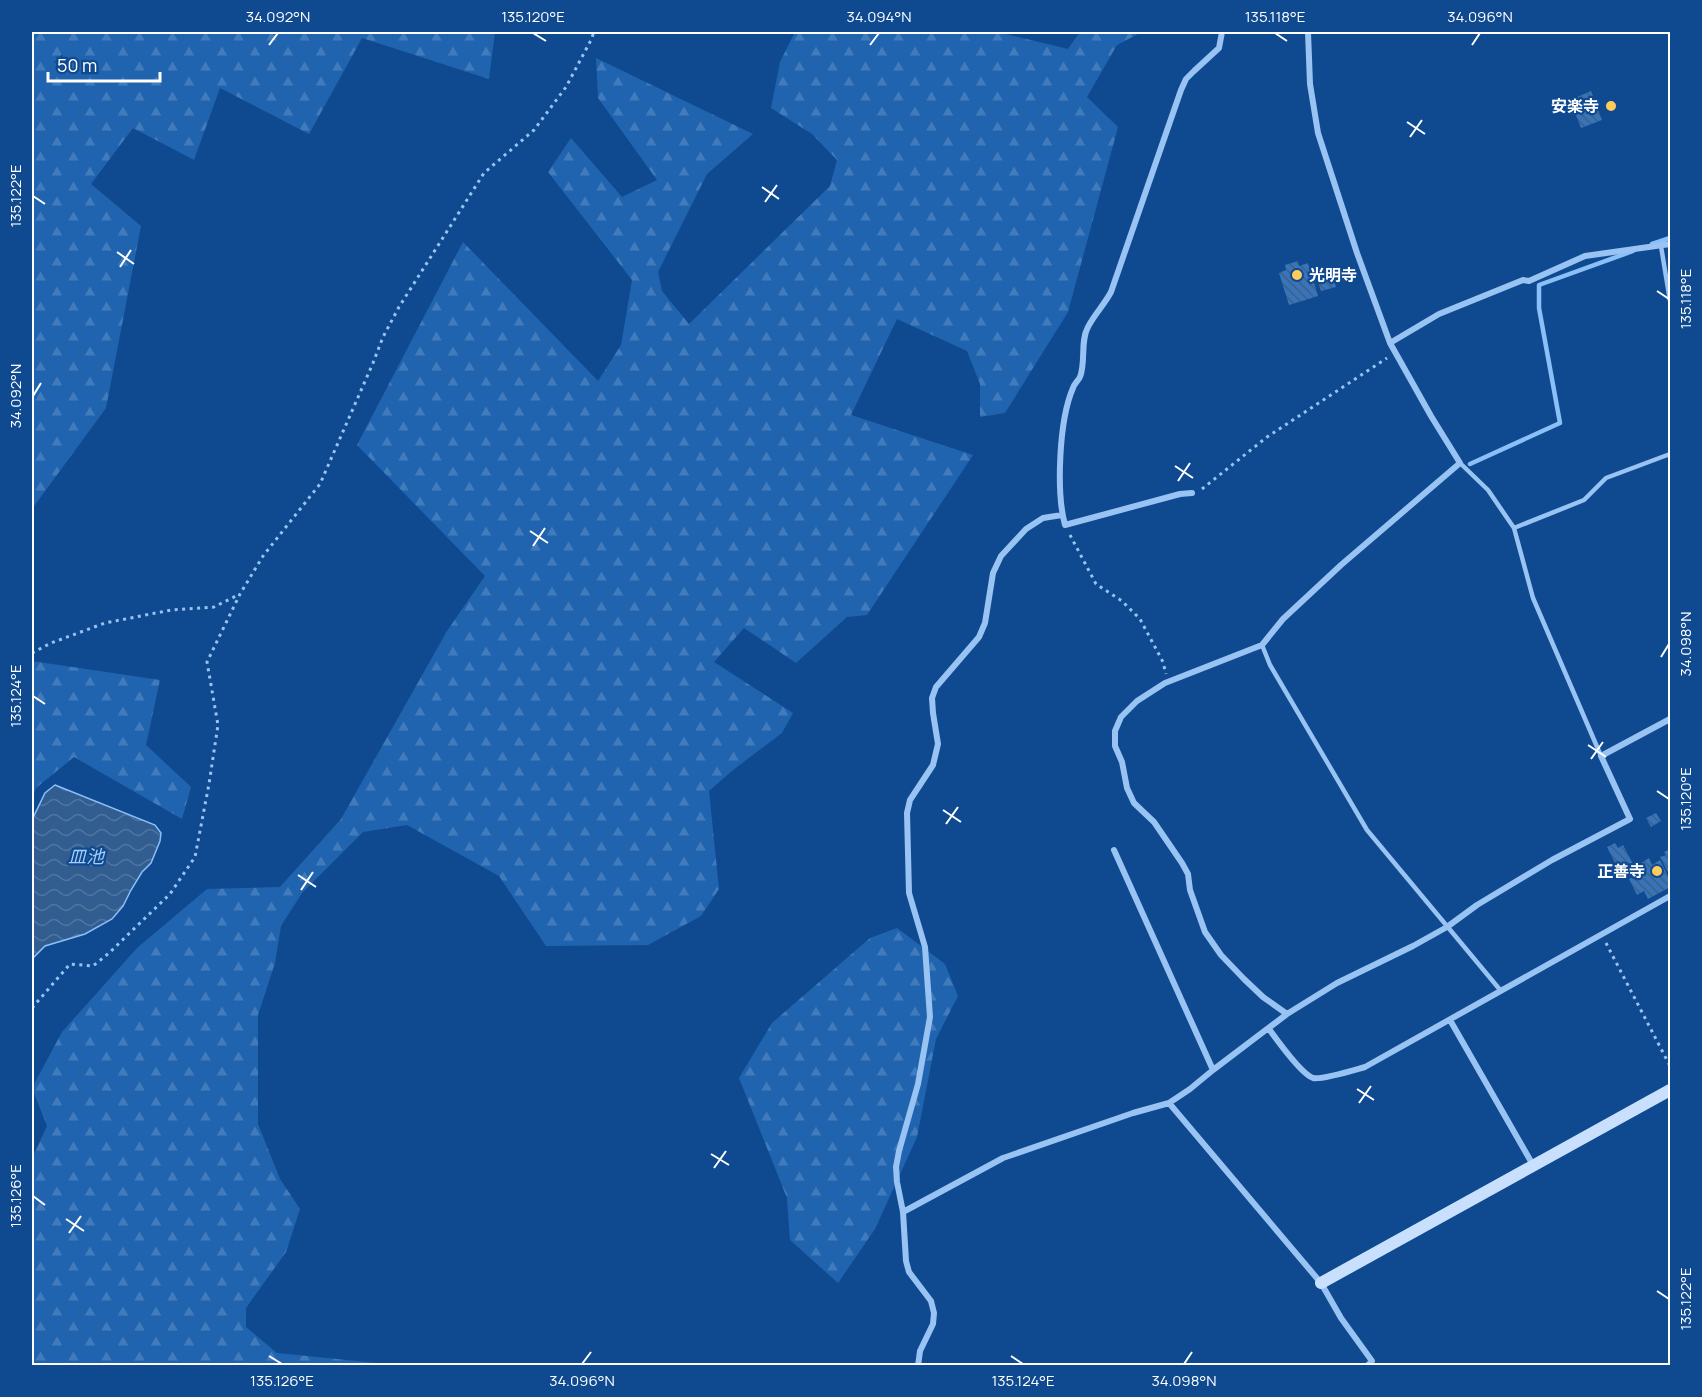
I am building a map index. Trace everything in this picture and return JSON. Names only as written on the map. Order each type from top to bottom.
[{"type":"street","points":[[1192,493],[1180,494],[1065,525],[1062,515],[1060,454],[1064,423],[1073,386],[1080,377],[1088,327],[1111,292],[1186,79],[1219,48],[1222,32]]},
{"type":"street","points":[[1287,1014],[1263,998],[1244,980],[1205,932],[1190,890],[1188,874],[1182,863],[1154,822],[1134,802],[1126,788],[1122,762],[1115,746],[1115,731],[1121,717],[1137,701],[1169,681],[1262,645],[1283,619],[1341,565],[1460,463],[1390,343],[1357,253],[1318,133],[1310,84],[1308,32]]},
{"type":"street","points":[[1390,343],[1439,314],[1523,280],[1529,281],[1585,256],[1671,244]]},
{"type":"street","points":[[918,1365],[920,1351],[933,1324],[934,1313],[931,1301],[909,1272],[906,1261],[903,1212],[896,1167],[918,1084],[930,1017],[925,947],[909,893],[907,813],[910,800],[933,765],[938,744],[932,698],[936,687],[979,637],[985,623],[993,573],[1001,556],[1026,529],[1043,518],[1062,515]]},
{"type":"street","points":[[903,1212],[1003,1158],[1169,1103],[1287,1014],[1337,983],[1447,927],[1478,905],[1552,860],[1630,819],[1601,756],[1671,719]]},
{"type":"street","points":[[1114,850],[1213,1070]]},
{"type":"street","points":[[1269,1029],[1298,1066],[1314,1078],[1365,1067],[1671,896]]},
{"type":"street","points":[[1449,1020],[1533,1166]]},
{"type":"street","points":[[1321,1283],[1671,1089]]},
{"type":"street","points":[[1169,1103],[1321,1283],[1341,1318],[1372,1361],[1367,1365]]},
{"type":"lane","points":[[1661,246],[1671,301]]},
{"type":"lane","points":[[1514,528],[1584,500],[1606,478],[1671,454]]},
{"type":"lane","points":[[1460,463],[1488,490],[1514,528],[1533,598],[1601,756]]},
{"type":"lane","points":[[1262,645],[1270,665],[1367,830],[1501,991]]},
{"type":"path","points":[[32,1008],[70,964],[93,966],[110,953],[170,894],[195,857],[218,725],[207,662],[240,594],[263,556],[320,484],[383,337],[405,297],[484,173],[534,130],[566,87],[594,32]]},
{"type":"path","points":[[1192,493],[1211,482],[1267,437],[1389,357],[1394,350]]},
{"type":"path","points":[[1065,525],[1096,584],[1122,601],[1140,619],[1163,662],[1169,681]]},
{"type":"path","points":[[32,653],[51,643],[105,623],[171,610],[214,608],[240,594]]},
{"type":"path","points":[[1601,935],[1671,1066]]},
{"type":"green space","points":[[32,32],[495,32],[489,79],[362,38],[309,134],[220,88],[194,160],[133,128],[91,184],[141,226],[106,408],[32,509]]},
{"type":"green space","points":[[795,32],[997,32],[1068,49],[1080,32],[1142,32],[1117,45],[1087,97],[1118,127],[1068,312],[1005,413],[980,417],[980,384],[967,351],[897,319],[851,415],[973,455],[867,615],[847,617],[796,663],[744,628],[714,662],[793,713],[782,733],[709,791],[719,889],[701,916],[648,945],[546,946],[499,876],[407,825],[363,832],[302,893],[281,926],[275,963],[258,1015],[258,1124],[280,1179],[300,1209],[286,1252],[246,1308],[246,1327],[277,1353],[377,1363],[377,1365],[32,1365],[32,1154],[47,1126],[32,1088],[62,1032],[137,948],[207,889],[280,887],[341,819],[447,631],[485,576],[357,445],[463,242],[598,381],[621,345],[632,280],[548,172],[571,138],[622,197],[657,180],[598,98],[596,58],[753,134],[707,174],[658,272],[662,291],[689,324],[830,186],[837,160],[812,134],[771,108],[780,62]]},
{"type":"green space","points":[[32,661],[160,680],[146,745],[191,787],[182,819],[74,757],[36,788],[32,798]]},
{"type":"green space","points":[[897,928],[945,964],[958,996],[936,1039],[917,1137],[875,1229],[838,1283],[790,1240],[787,1198],[739,1078],[772,1023],[870,938]]},
{"type":"water","name":"皿池","points":[[55,785],[155,825],[161,833],[160,841],[151,863],[142,872],[123,906],[112,919],[85,934],[45,946],[32,959],[32,820],[45,793]]},
{"type":"building","points":[[1591,91],[1602,120],[1581,128],[1570,100]]},
{"type":"building","points":[[1298,261],[1299,266],[1308,263],[1318,296],[1289,305],[1279,273],[1286,270],[1285,265]]},
{"type":"building","points":[[1330,268],[1336,287],[1321,291],[1315,273]]},
{"type":"building","points":[[1656,813],[1661,821],[1651,827],[1646,818]]},
{"type":"building","points":[[1615,843],[1618,848],[1623,845],[1636,870],[1622,877],[1607,847]]},
{"type":"building","points":[[1670,849],[1669,874],[1660,857],[1666,855],[1664,852]]},
{"type":"building","points":[[1649,858],[1652,865],[1660,860],[1670,880],[1670,887],[1648,899],[1644,891],[1637,895],[1629,879],[1641,871],[1638,865]]},
{"type":"waterway","points":[[1652,244],[1670,238]]},
{"type":"waterway","points":[[1470,464],[1560,423],[1539,308],[1539,285],[1633,251]]},
{"type":"place","name":"安楽寺","points":[[1611,106]]},
{"type":"place","name":"光明寺","points":[[1297,275]]},
{"type":"place","name":"正善寺","points":[[1657,871]]}]
